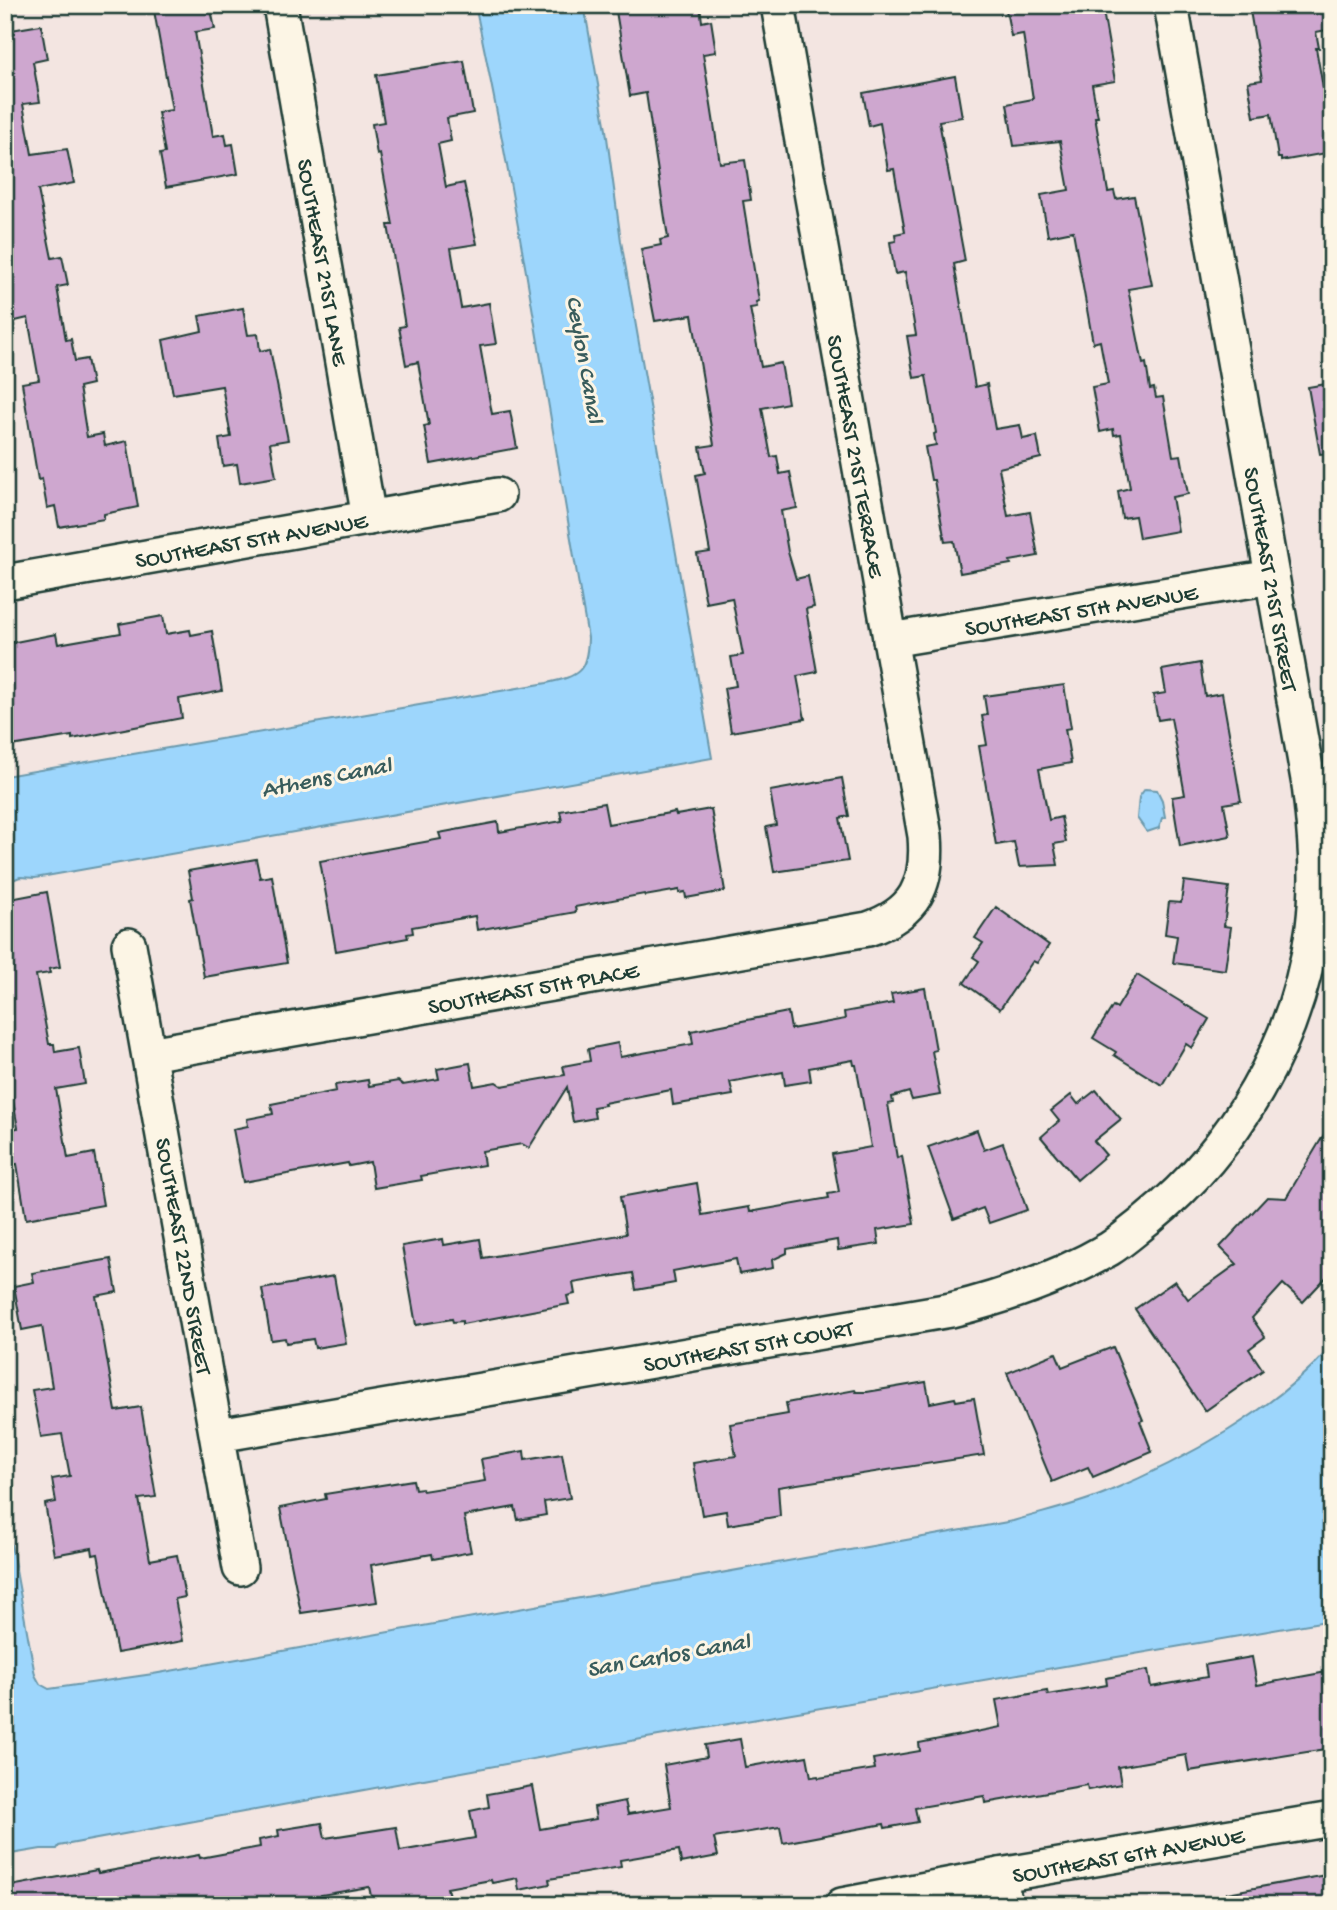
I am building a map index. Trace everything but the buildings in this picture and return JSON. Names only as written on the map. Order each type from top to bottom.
[{"type":"street","name":"SOUTHEAST 21ST LANE","points":[[280,5],[369,518]]},
{"type":"street","name":"SOUTHEAST 21ST TERRACE","points":[[778,5],[927,858],[925,875],[909,904]]},
{"type":"street","name":"SOUTHEAST 21ST STREET","points":[[1171,5],[1309,785],[1315,833],[1317,880],[1313,928],[1290,1022],[1268,1069],[1226,1138]]},
{"type":"street","name":"SOUTHEAST 5TH AVENUE","points":[[5,582],[498,495]]},
{"type":"street","name":"SOUTHEAST 5TH AVENUE","points":[[890,640],[1272,577]]},
{"type":"street","name":"SOUTHEAST 5TH PLACE","points":[[149,1054],[868,929],[897,917],[909,904]]},
{"type":"street","name":"SOUTHEAST 22ND STREET","points":[[129,945],[240,1568]]},
{"type":"street","name":"SOUTHEAST 5TH COURT","points":[[218,1434],[951,1310],[999,1298],[1045,1281],[1110,1248],[1167,1203],[1198,1172],[1226,1138]]},
{"type":"street","name":"SOUTHEAST 6TH AVENUE","points":[[842,1905],[1002,1890],[1332,1819]]},
{"type":"water","points":[[475,5],[584,5],[606,130],[621,241],[712,758],[35,878],[20,877],[5,883],[5,776],[547,683],[574,675],[583,665],[588,638],[521,242]]},
{"type":"water","points":[[1145,789],[1157,790],[1165,817],[1162,818],[1159,828],[1147,832],[1137,818],[1139,797]]},
{"type":"water","name":"San Carlos Canal","points":[[1332,1346],[1332,1620],[647,1738],[59,1846],[57,1849],[5,1855],[5,1510],[35,1675],[40,1684],[49,1689],[153,1674],[1013,1521],[1105,1493],[1196,1449],[1226,1432],[1283,1392]]},
{"type":"water label","name":"Ceylon Canal","points":[[586,359]]},
{"type":"water label","name":"Athens Canal","points":[[326,776]]}]
